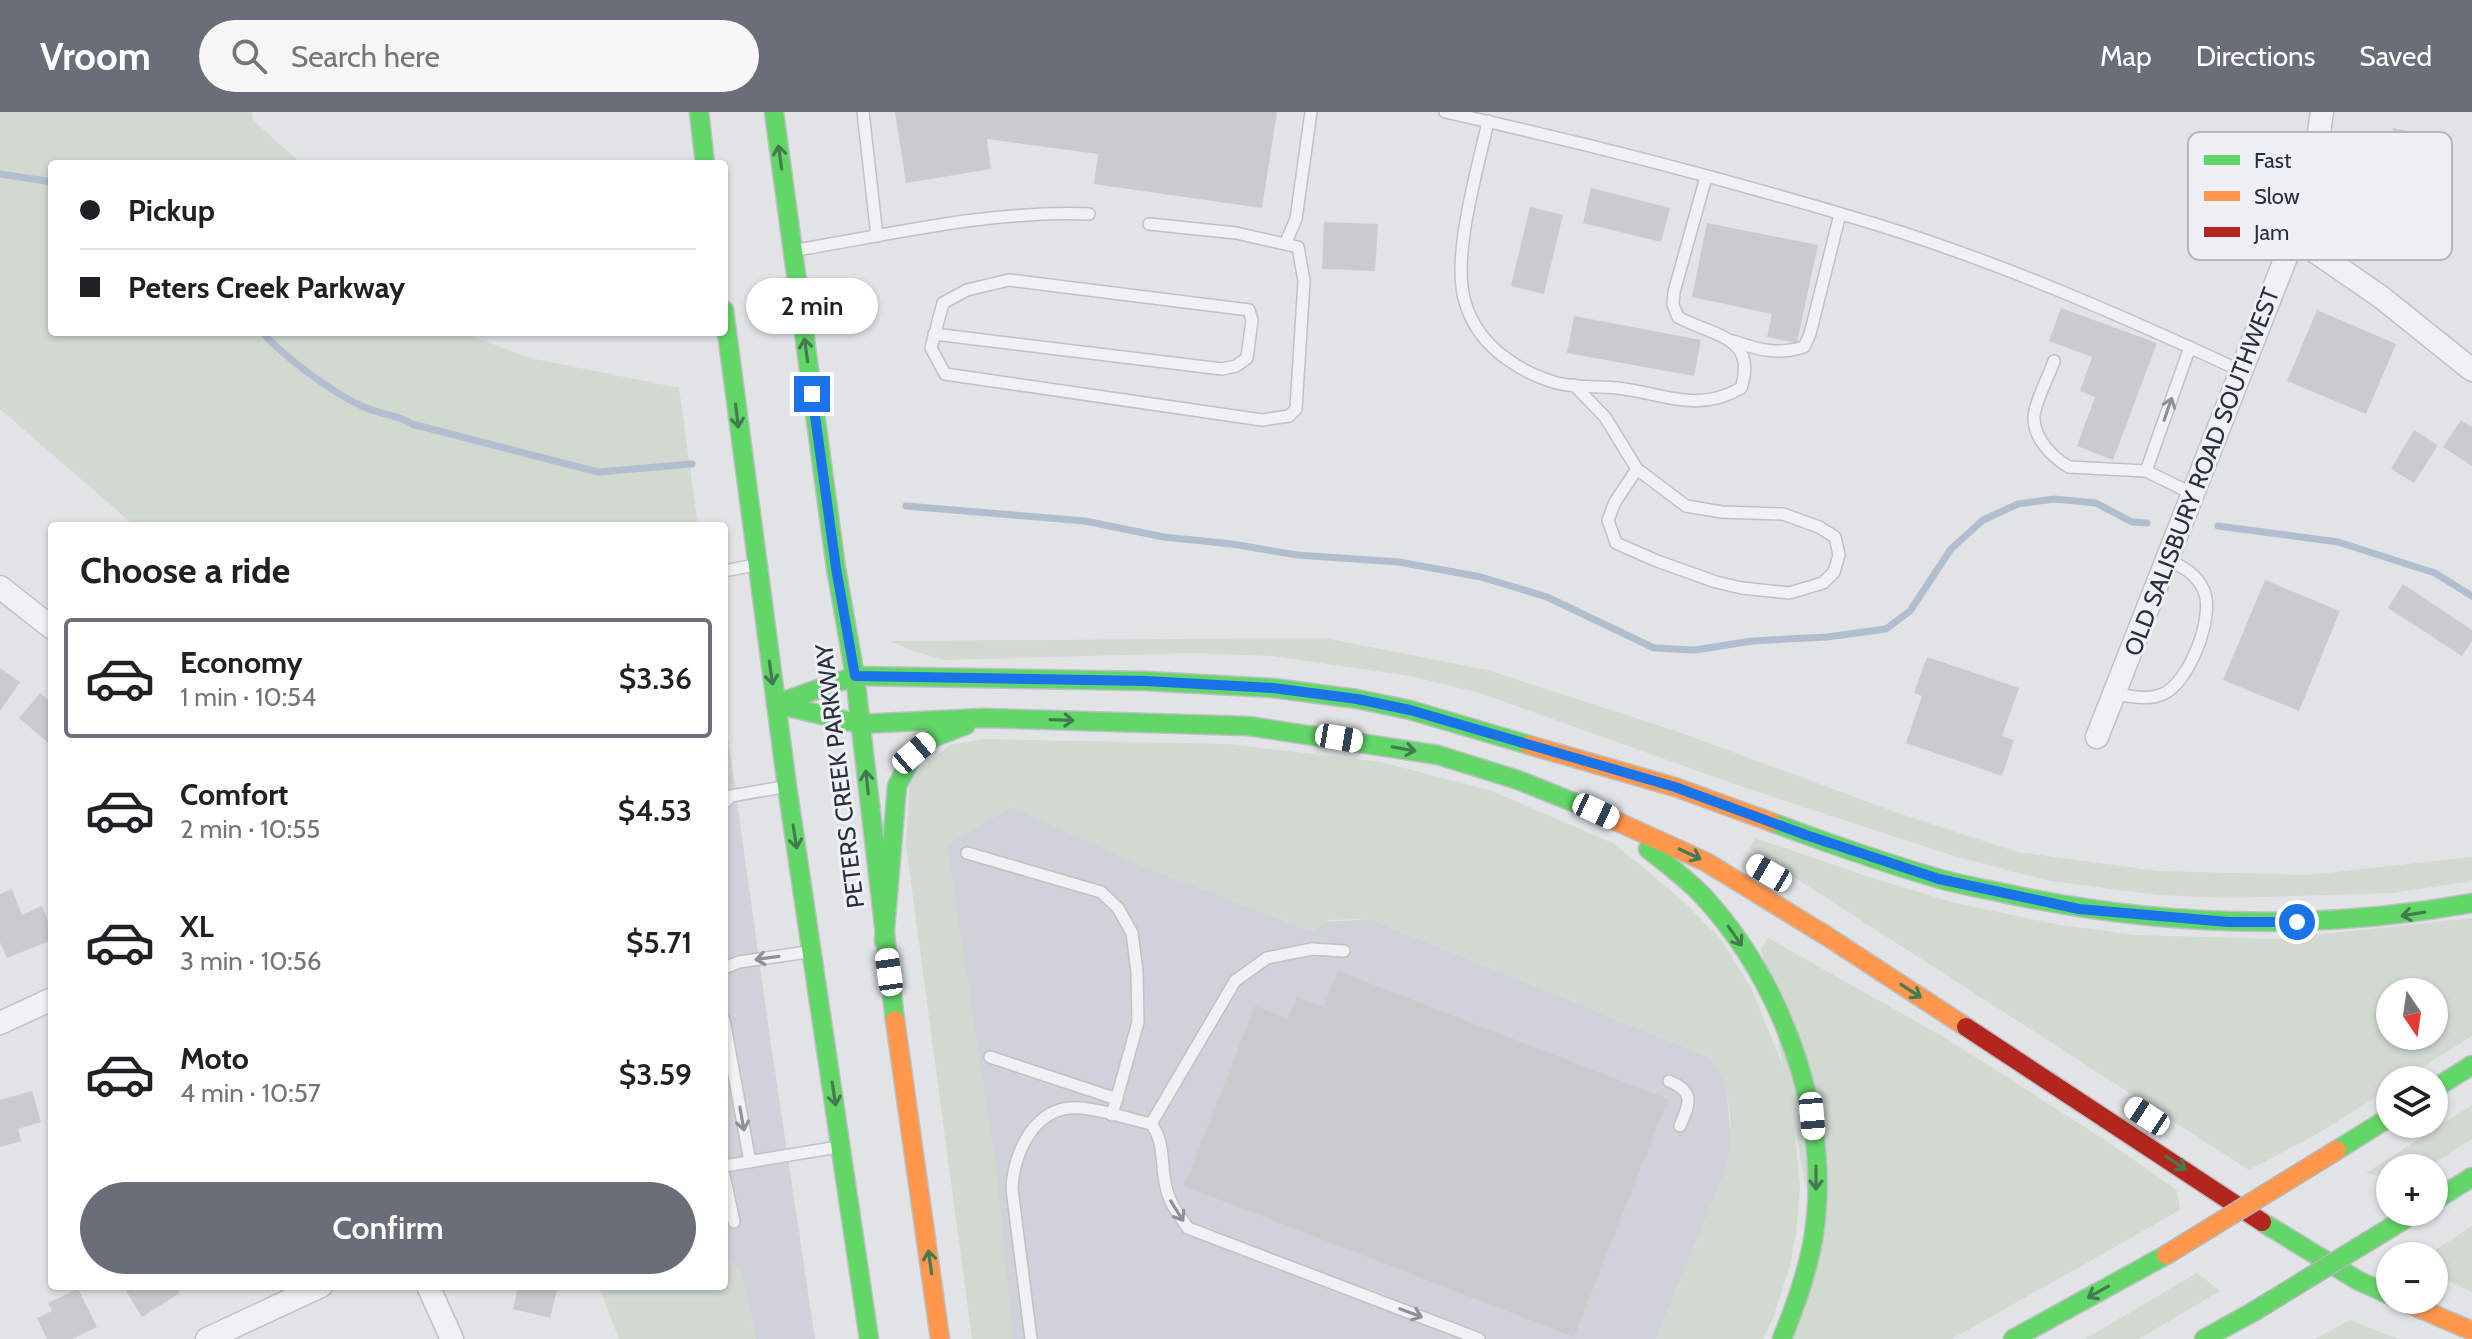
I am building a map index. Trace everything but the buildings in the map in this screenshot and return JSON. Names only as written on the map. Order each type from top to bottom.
[{"type":"main road","points":[[699,112],[705,160]]},
{"type":"main road","name":"PETERS CREEK PARKWAY","points":[[774,112],[836,568],[855,676],[884,941],[940,1339]]},
{"type":"main road","name":"PETERS CREEK PARKWAY","points":[[727,336],[787,786],[869,1339]]},
{"type":"main road","points":[[776,704],[855,676],[1002,677],[1257,687],[1357,699],[1410,710],[1675,787],[1939,879],[2079,909],[2215,921],[2297,922],[2406,915],[2472,903]]},
{"type":"main road","points":[[776,704],[860,724],[984,718],[1248,726],[1438,755],[1518,780],[1568,799],[1706,862],[1825,935],[2287,1238],[2376,1289]]},
{"type":"main road","points":[[1410,710],[1595,782]]},
{"type":"main road","points":[[884,941],[897,786],[904,769],[914,753],[932,738],[984,718]]},
{"type":"main road","points":[[1568,799],[1647,848],[1702,895],[1747,954],[1769,989],[1789,1032],[1812,1116],[1816,1197],[1812,1244],[1800,1290],[1782,1339]]},
{"type":"main road","points":[[2448,1080],[2472,1065]]},
{"type":"main road","points":[[2013,1339],[2166,1255],[2376,1126]]},
{"type":"main road","points":[[2448,1192],[2472,1177]]},
{"type":"main road","points":[[2244,1180],[2283,1205]]},
{"type":"main road","points":[[2204,1339],[2393,1226]]},
{"type":"main road","points":[[2334,1236],[2371,1257]]},
{"type":"main road","points":[[2433,1314],[2472,1331]]},
{"type":"street","name":"OLD SALISBURY ROAD SOUTHWEST","points":[[2319,132],[2322,112]]},
{"type":"street","name":"OLD SALISBURY ROAD SOUTHWEST","points":[[2097,737],[2285,260]]},
{"type":"street","points":[[2327,260],[2381,297],[2472,370]]},
{"type":"street","points":[[0,587],[48,625]]},
{"type":"street","points":[[0,1023],[48,1001]]},
{"type":"street","points":[[207,1339],[312,1290]]},
{"type":"street","points":[[430,1290],[452,1339]]},
{"type":"lane","points":[[863,112],[877,236]]},
{"type":"lane","points":[[1286,242],[1296,219],[1311,112]]},
{"type":"lane","points":[[1445,112],[1589,144],[1879,225],[2025,278],[2241,371]]},
{"type":"lane","points":[[1488,121],[1466,223],[1462,264],[1464,299],[1475,327],[1497,352],[1521,369],[1557,383],[1618,388],[1699,402],[1725,397],[1741,388],[1746,373],[1743,357],[1733,341]]},
{"type":"lane","points":[[1706,177],[1673,305],[1678,317],[1764,351],[1787,352],[1804,347],[1840,214]]},
{"type":"lane","points":[[793,251],[1046,212],[1089,214]]},
{"type":"lane","points":[[934,334],[1222,369],[1236,366],[1247,358],[1252,320],[1249,310],[1009,280],[967,290],[943,303],[934,334],[931,348],[945,374],[1262,420],[1289,416],[1296,409],[1304,281],[1298,247],[1236,233],[1149,224]]},
{"type":"lane","points":[[2146,471],[2190,347]]},
{"type":"lane","points":[[2054,361],[2034,417],[2043,445],[2059,462],[2069,467],[2146,471],[2193,494]]},
{"type":"lane","points":[[1573,385],[1605,417],[1637,469],[1686,506],[1722,512],[1783,514],[1819,527],[1835,537],[1839,555],[1834,572],[1823,583],[1789,593],[1742,588],[1657,561],[1616,543],[1608,520],[1615,502],[1637,469]]},
{"type":"lane","points":[[2114,694],[2147,698],[2165,693],[2180,682],[2190,666],[2207,611],[2205,593],[2197,578],[2167,559]]},
{"type":"lane","points":[[728,570],[757,565]]},
{"type":"lane","points":[[728,797],[787,786]]},
{"type":"lane","points":[[967,853],[1101,892],[1118,908],[1132,933],[1138,1022],[1112,1115]]},
{"type":"lane","points":[[1151,1124],[1235,981],[1267,958],[1312,949],[1344,951]]},
{"type":"lane","points":[[728,966],[812,951]]},
{"type":"lane","points":[[728,1042],[750,1162]]},
{"type":"lane","points":[[990,1057],[1117,1099]]},
{"type":"lane","points":[[1669,1081],[1687,1093],[1689,1103],[1680,1126]]},
{"type":"lane","points":[[1031,1339],[1012,1168],[1029,1132],[1046,1116],[1076,1107],[1151,1124],[1160,1136],[1170,1201],[1188,1228],[1479,1339]]},
{"type":"lane","points":[[728,1165],[841,1146]]},
{"type":"lane","points":[[728,1194],[734,1222]]},
{"type":"shaded area","points":[[0,112],[251,112],[254,121],[298,160],[48,160],[48,336],[472,336],[530,358],[679,388],[697,522],[130,522],[0,409]]},
{"type":"shaded area","points":[[1324,638],[1487,670],[1676,731],[1895,812],[2017,852],[2158,871],[2309,875],[2472,857],[2472,881],[2393,893],[2227,898],[2159,895],[2050,881],[1954,856],[1740,786],[1480,693],[1410,676],[1272,656],[1193,653],[946,660],[891,641]]},
{"type":"shaded area","points":[[728,738],[815,1339],[756,1339],[741,1272],[728,1257]]},
{"type":"shaded area","points":[[984,739],[1228,744],[1381,762],[1492,791],[1612,843],[1642,866],[1720,938],[1751,988],[1790,1083],[1800,1187],[1796,1234],[1790,1266],[1763,1339],[1656,1339],[1725,1172],[1730,1142],[1728,1097],[1724,1082],[1709,1057],[1370,919],[1328,920],[1314,932],[1291,924],[1137,864],[1011,807],[947,844],[997,1173],[1013,1339],[972,1339],[906,845],[910,777],[950,745]]},
{"type":"shaded area","points":[[1011,807],[1291,924],[1370,919],[1709,1057],[1720,1070],[1727,1094],[1731,1145],[1725,1172],[1656,1339],[1013,1339],[947,844]]},
{"type":"shaded area","points":[[1755,838],[1955,903],[2055,924],[2134,935],[2276,939],[2472,918],[2472,1036],[2424,1066],[2376,1066],[2376,1097],[2317,1134],[2249,1170],[1749,848]]},
{"type":"shaded area","points":[[1768,938],[1947,1039],[2105,1140],[2177,1190],[2180,1210],[1952,1339],[1793,1339],[1819,1256],[1761,949]]},
{"type":"shaded area","points":[[2472,1105],[2472,1139],[2448,1154],[2396,1154],[2421,1138],[2448,1138],[2448,1120]]},
{"type":"shaded area","points":[[2376,1167],[2376,1176],[2366,1173]]},
{"type":"shaded area","points":[[2472,1226],[2472,1292],[2448,1281],[2447,1242]]},
{"type":"shaded area","points":[[728,1257],[741,1272],[756,1339],[619,1339],[601,1290],[728,1290]]},
{"type":"shaded area","points":[[2197,1273],[2220,1291],[2139,1339],[2085,1339]]},
{"type":"shaded area","points":[[2350,1320],[2397,1339],[2315,1339]]},
{"type":"waterway","points":[[0,174],[48,181]]},
{"type":"waterway","points":[[266,336],[296,363],[338,393],[364,407],[412,424],[598,472],[692,464]]},
{"type":"waterway","points":[[906,506],[1085,521],[1164,537],[1297,555],[1399,562],[1481,577],[1547,597],[1654,648],[1695,650],[1752,641],[1827,637],[1886,629],[1910,611],[1951,549],[1983,520],[2018,504],[2054,499],[2096,503],[2132,522],[2147,523]]},
{"type":"waterway","points":[[2218,526],[2338,542],[2435,573],[2472,596]]},
{"type":"traffic: fast","points":[[699,112],[705,160]]},
{"type":"traffic: fast","points":[[774,112],[836,568],[855,676],[895,1020]]},
{"type":"traffic: fast","points":[[727,336],[787,786],[869,1339]]},
{"type":"traffic: fast","points":[[776,704],[855,676],[1146,681],[1273,688],[1357,699],[1410,710],[1529,745]]},
{"type":"traffic: fast","points":[[776,704],[860,724],[984,718],[1248,726],[1438,755],[1518,780],[1583,806]]},
{"type":"traffic: fast","points":[[884,941],[897,786],[914,753],[932,738],[966,725]]},
{"type":"traffic: fast","points":[[1771,822],[1874,859],[1946,880],[2066,905],[2124,913],[2182,919],[2298,921],[2356,918],[2472,903]]},
{"type":"traffic: fast","points":[[1648,849],[1697,890],[1732,932],[1758,971],[1796,1056],[1816,1148],[1817,1194],[1813,1240],[1807,1265],[1782,1339]]},
{"type":"traffic: fast","points":[[2448,1080],[2472,1065]]},
{"type":"traffic: fast","points":[[2337,1150],[2376,1126]]},
{"type":"traffic: fast","points":[[2448,1192],[2472,1177]]},
{"type":"traffic: fast","points":[[2262,1222],[2376,1289]]},
{"type":"traffic: fast","points":[[2253,1312],[2393,1226]]},
{"type":"traffic: fast","points":[[2013,1339],[2166,1255]]},
{"type":"traffic: fast","points":[[2204,1339],[2253,1312]]},
{"type":"traffic: slow","points":[[1529,745],[1675,787],[1771,822]]},
{"type":"traffic: slow","points":[[1583,806],[1706,862],[1966,1027]]},
{"type":"traffic: slow","points":[[895,1020],[940,1339]]},
{"type":"traffic: slow","points":[[2166,1255],[2337,1150]]},
{"type":"traffic: slow","points":[[2433,1314],[2472,1331]]},
{"type":"traffic: jam","points":[[1966,1027],[2262,1222]]},
{"type":"route","points":[[812,394],[836,568],[855,676],[1146,681],[1273,688],[1357,699],[1410,710],[1675,787],[1939,879],[2079,909],[2228,922],[2297,922]]}]
